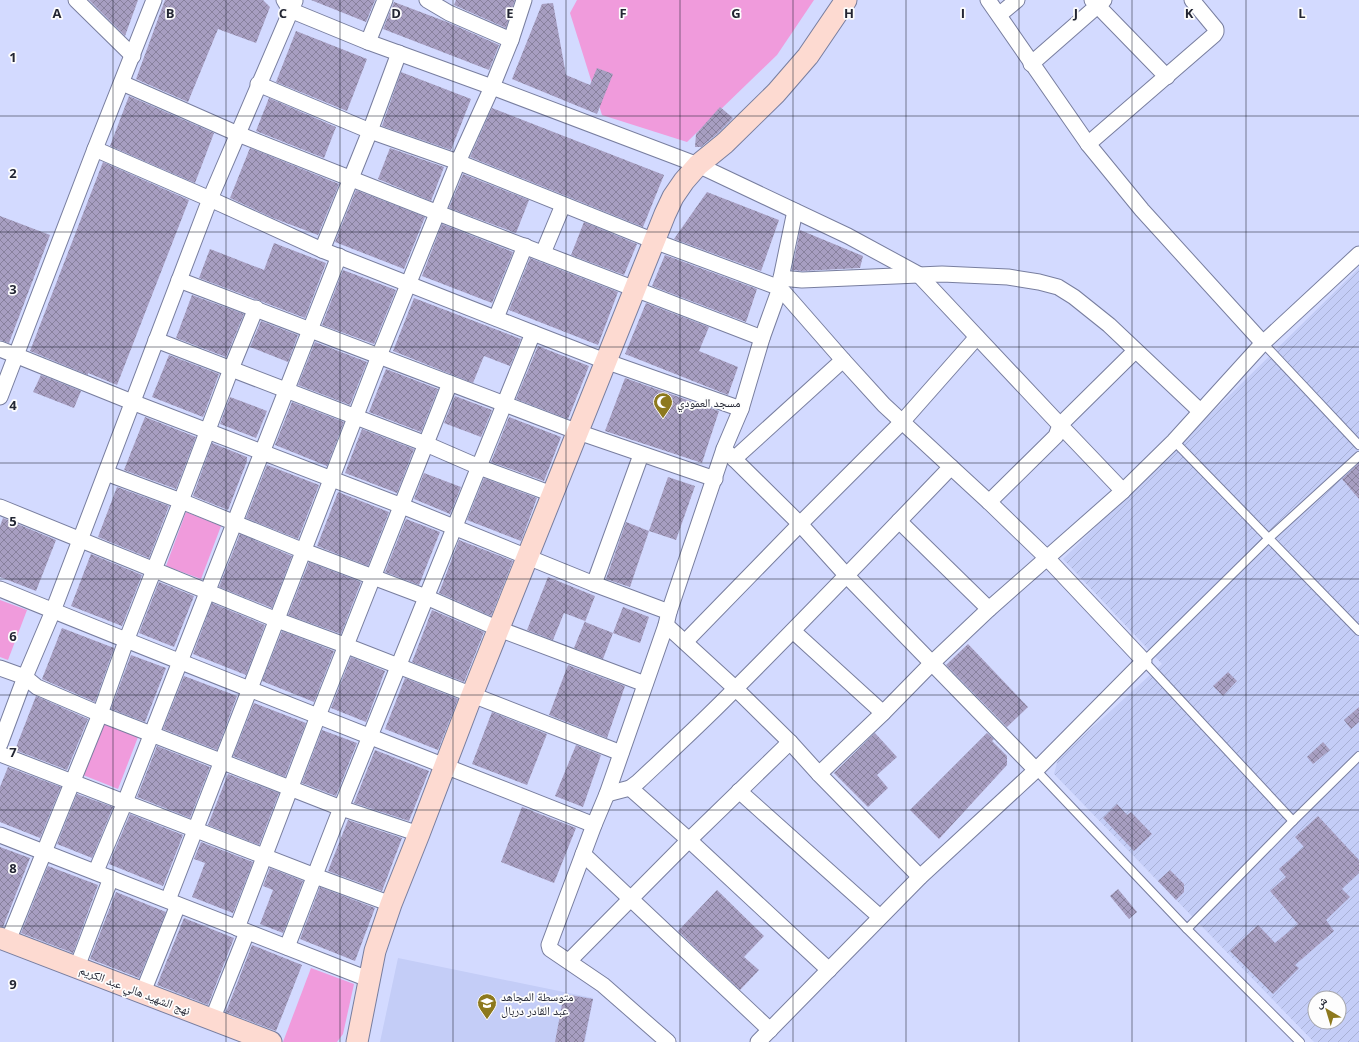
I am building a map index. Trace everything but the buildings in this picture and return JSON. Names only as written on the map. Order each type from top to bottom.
[{"type":"main road","points":[[357,1042],[368,979],[379,935],[419,834],[444,765],[664,214],[684,181],[698,165],[724,143],[776,93],[808,56],[846,0]]},
{"type":"main road","name":"نهج الشهيد هالي عبد الكريم","points":[[4,939],[271,1042]]},
{"type":"street","points":[[77,0],[133,56]]},
{"type":"street","points":[[0,397],[154,0]]},
{"type":"street","points":[[368,42],[385,0]]},
{"type":"street","points":[[427,0],[449,13],[510,40]]},
{"type":"street","points":[[143,992],[196,829],[379,356],[458,162],[492,87],[524,0]]},
{"type":"street","points":[[988,0],[1088,144],[1142,210],[1263,343]]},
{"type":"street","points":[[999,15],[1017,0]]},
{"type":"street","points":[[1088,144],[1214,35],[1216,32],[1213,25],[1192,0]]},
{"type":"street","points":[[1031,64],[1098,2],[1167,77]]},
{"type":"street","points":[[0,744],[25,677],[53,611],[210,199],[238,134],[290,3],[368,42],[698,165],[848,236],[918,274],[1123,491]]},
{"type":"street","points":[[322,250],[370,131],[399,53]]},
{"type":"street","points":[[122,83],[238,134],[762,338]]},
{"type":"street","points":[[258,84],[370,131],[458,162],[654,241],[781,283],[802,280],[918,274],[1008,277],[1058,287],[1074,297],[1109,325],[1200,411]]},
{"type":"street","points":[[95,149],[322,250],[605,361],[741,409]]},
{"type":"street","points":[[543,253],[563,205]]},
{"type":"street","points":[[668,1042],[603,985],[550,949],[549,945],[594,825],[608,794],[715,479],[729,454],[762,338],[781,283],[795,211]]},
{"type":"street","points":[[496,318],[525,246]]},
{"type":"street","points":[[819,774],[989,609],[1046,557],[1123,491],[1174,441],[1263,343],[1359,254]]},
{"type":"street","points":[[96,871],[208,591],[285,390],[339,256]]},
{"type":"street","points":[[179,280],[256,308],[578,432],[641,455],[715,479]]},
{"type":"street","points":[[758,1042],[920,877],[1036,770],[1144,661],[1046,557],[902,422],[843,360],[781,283]]},
{"type":"street","points":[[4,939],[44,852],[100,714],[126,641],[256,308]]},
{"type":"street","points":[[287,947],[341,808],[533,333]]},
{"type":"street","points":[[685,642],[902,422],[977,337]]},
{"type":"street","points":[[156,340],[426,444],[479,467],[552,494]]},
{"type":"street","points":[[0,348],[132,402],[455,526],[594,584],[668,619],[685,642],[790,742],[819,774],[920,877]]},
{"type":"street","points":[[989,502],[1056,436],[1060,425],[1135,351]]},
{"type":"street","points":[[729,454],[843,360]]},
{"type":"street","points":[[212,1020],[242,930],[264,856],[450,383]]},
{"type":"street","points":[[729,454],[800,524],[847,576],[1036,770]]},
{"type":"street","points":[[594,584],[641,455]]},
{"type":"street","points":[[608,794],[630,788],[638,782],[736,689],[951,467]]},
{"type":"street","points":[[106,473],[426,597],[499,629],[645,684]]},
{"type":"street","points":[[0,507],[277,620],[621,754]]},
{"type":"street","points":[[900,521],[989,609]]},
{"type":"street","points":[[0,589],[126,641],[594,825]]},
{"type":"street","points":[[793,631],[883,713]]},
{"type":"street","points":[[0,668],[25,677],[37,687],[100,714],[341,808],[419,834]]},
{"type":"street","points":[[569,961],[689,840],[790,742]]},
{"type":"street","points":[[0,754],[391,904]]},
{"type":"street","points":[[630,788],[689,840],[829,970]]},
{"type":"street","points":[[739,791],[880,917]]},
{"type":"street","points":[[0,835],[96,871],[173,903],[368,979]]},
{"type":"street","points":[[583,854],[770,1030]]},
{"type":"street","points":[[77,967],[111,878]]},
{"type":"lane","points":[[1263,343],[1359,445]]},
{"type":"lane","points":[[1174,441],[1359,631]]},
{"type":"lane","points":[[1293,821],[1144,661],[1269,538],[1359,456]]},
{"type":"lane","points":[[1187,929],[1359,756]]},
{"type":"lane","points":[[1036,770],[1187,929],[1300,1042]]},
{"type":"shaded area","points":[[577,0],[814,0],[777,55],[687,142],[602,115],[570,13]]},
{"type":"shaded area","points":[[1359,268],[1359,1042],[1314,1042],[1054,774],[1058,759],[1162,664],[1063,559]]},
{"type":"shaded area","points":[[186,512],[221,526],[201,579],[166,566]]},
{"type":"shaded area","points":[[0,600],[27,610],[8,660],[0,657]]},
{"type":"shaded area","points":[[103,723],[138,737],[118,789],[83,775]]},
{"type":"shaded area","name":"متوسطة المجاهد عبد القادر دربال","points":[[398,958],[593,998],[585,1042],[380,1042]]},
{"type":"shaded area","points":[[311,968],[354,984],[343,1034],[337,1042],[283,1042]]},
{"type":"place","name":"مسجد العمودي","points":[[663,419]]},
{"type":"place","name":"متوسطة المجاهد عبد القادر دربال","points":[[487,1020]]}]
